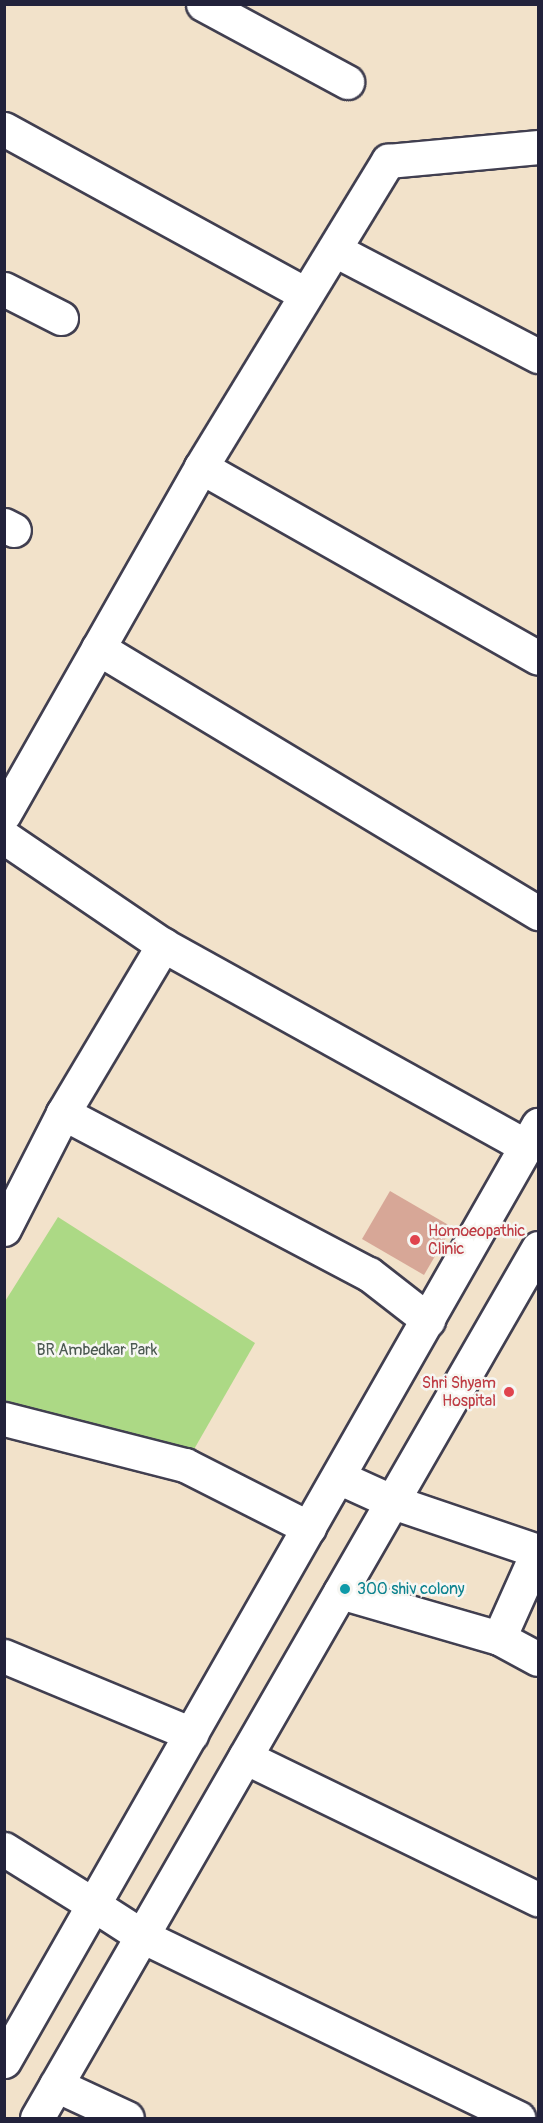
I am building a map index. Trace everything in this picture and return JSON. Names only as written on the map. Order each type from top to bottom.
[{"type":"street","points":[[203,4],[347,82]]},
{"type":"street","points":[[4,129],[306,294]]},
{"type":"street","points":[[4,814],[201,467],[388,161],[538,147]]},
{"type":"street","points":[[334,250],[538,356]]},
{"type":"street","points":[[4,289],[62,318]]},
{"type":"street","points":[[201,467],[538,658]]},
{"type":"street","points":[[98,648],[538,913]]},
{"type":"street","points":[[4,837],[163,945],[532,1135],[4,2061]]},
{"type":"street","points":[[4,1229],[63,1113],[163,945]]},
{"type":"street","points":[[63,1113],[369,1274],[428,1320]]},
{"type":"street","points":[[37,2118],[538,1248]]},
{"type":"street","points":[[4,1419],[185,1465],[309,1528]]},
{"type":"street","points":[[338,1477],[393,1502],[538,1551],[500,1638]]},
{"type":"street","points":[[340,1592],[500,1638],[538,1659]]},
{"type":"street","points":[[4,1656],[191,1734]]},
{"type":"street","points":[[245,1757],[535,1889]]},
{"type":"street","points":[[4,1849],[142,1936],[518,2118]]},
{"type":"street","points":[[56,2085],[127,2118]]},
{"type":"green space","name":"BR Ambedkar Park","points":[[58,1217],[255,1343],[185,1465],[5,1419],[4,1303]]},
{"type":"building","points":[[390,1191],[452,1227],[424,1275],[362,1239]]},
{"type":"place","name":"Homoeopathic Clinic","points":[[415,1240]]},
{"type":"place","name":"Shri Shyam Hospital","points":[[509,1392]]},
{"type":"place","name":"300 shiv colony","points":[[345,1589]]}]
